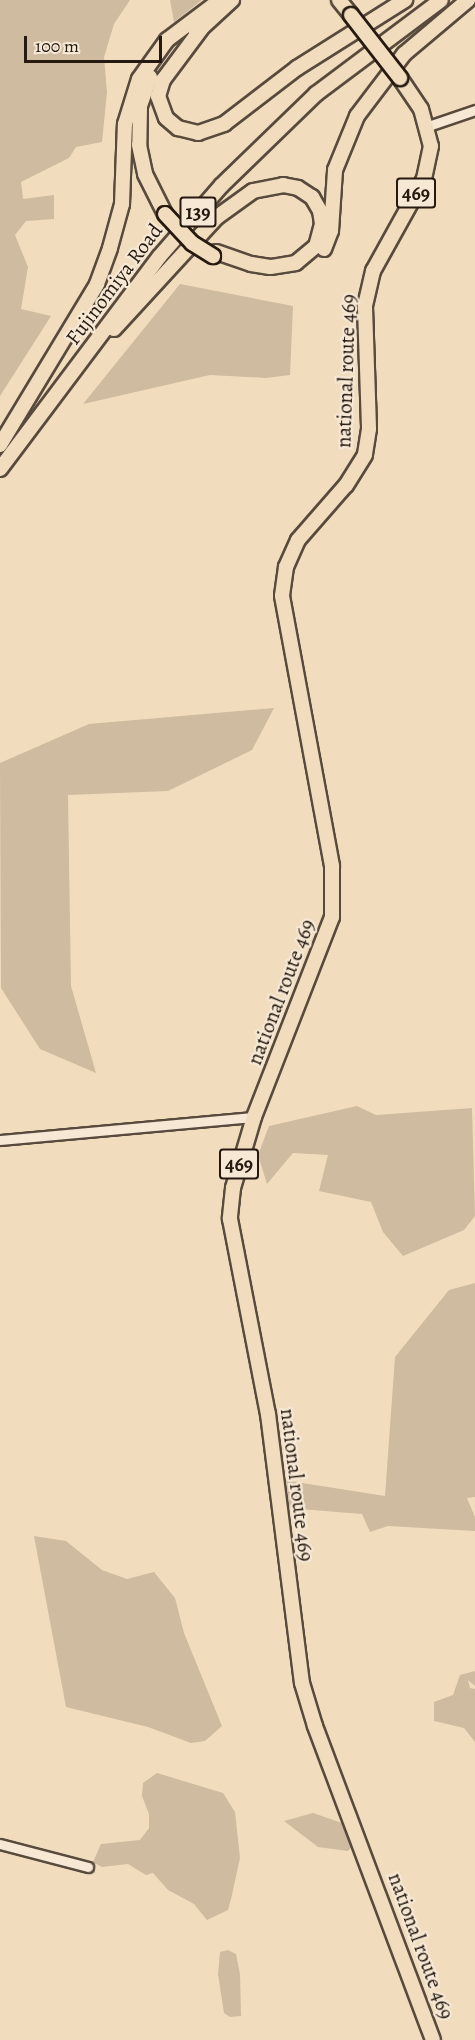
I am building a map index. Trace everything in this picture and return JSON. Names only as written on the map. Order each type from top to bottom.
[{"type":"highway","points":[[222,0],[167,51],[156,66],[140,106],[139,145],[145,174],[167,212],[192,243],[257,271],[277,272],[293,270],[315,259],[331,231],[335,170],[357,116],[404,54],[468,0]]},
{"type":"highway","points":[[0,446],[97,284],[122,204],[126,124],[139,79],[167,40],[222,0]]},
{"type":"highway","points":[[167,212],[150,172],[143,119],[154,81],[168,60],[232,0]]},
{"type":"highway","name":"national route 469","points":[[339,0],[400,78],[428,126],[431,146],[424,179],[385,244],[364,307],[369,429],[365,455],[346,485],[298,540],[284,578],[284,619],[334,895],[329,932],[254,1117],[233,1188],[231,1230],[268,1414],[302,1683],[315,1726],[433,2040]]},
{"type":"highway","points":[[201,29],[162,80],[158,96],[166,118],[178,128],[198,133],[224,124],[297,68],[405,0]]},
{"type":"highway","name":"Fujinomiya Road","points":[[0,469],[160,256],[222,185],[316,94],[441,0]]},
{"type":"highway","points":[[76,370],[199,236],[236,201],[253,191],[283,185],[312,197],[320,211],[322,224],[316,246],[296,263],[270,267],[215,254]]},
{"type":"street","points":[[428,126],[475,110]]},
{"type":"street","points":[[0,1140],[254,1117]]},
{"type":"street","points":[[0,1844],[88,1868]]},
{"type":"shaded area","points":[[0,0],[130,0],[114,24],[104,57],[107,92],[102,142],[76,147],[69,158],[21,182],[23,199],[54,195],[54,219],[26,221],[15,235],[28,267],[21,309],[51,316],[0,396]]},
{"type":"shaded area","points":[[170,0],[202,0],[174,22]]},
{"type":"shaded area","points":[[180,284],[293,306],[290,375],[266,378],[210,375],[83,404]]},
{"type":"shaded area","points":[[274,708],[252,750],[168,791],[68,795],[71,986],[96,1073],[40,1049],[1,988],[0,763],[89,724]]},
{"type":"shaded area","points":[[357,1106],[376,1115],[472,1108],[475,1216],[464,1230],[403,1256],[383,1232],[371,1202],[319,1191],[328,1155],[293,1153],[267,1184],[258,1155],[269,1126]]},
{"type":"shaded area","points":[[475,1283],[475,1497],[467,1498],[475,1517],[475,1531],[388,1526],[370,1532],[362,1514],[288,1508],[283,1480],[385,1496],[395,1357],[449,1290]]},
{"type":"shaded area","points":[[34,1536],[66,1541],[102,1570],[127,1579],[154,1572],[175,1598],[184,1633],[222,1726],[205,1741],[191,1743],[148,1727],[66,1707]]},
{"type":"shaded area","points":[[475,1671],[475,1686],[468,1680],[470,1688],[475,1689],[475,1742],[464,1728],[434,1721],[434,1702],[453,1695],[460,1675]]},
{"type":"shaded area","points":[[157,1773],[223,1793],[235,1812],[240,1858],[231,1899],[228,1910],[207,1920],[194,1904],[168,1890],[153,1873],[146,1875],[128,1864],[102,1867],[93,1862],[101,1844],[140,1840],[149,1828],[149,1814],[142,1796],[143,1783]]},
{"type":"shaded area","points":[[313,1813],[345,1824],[353,1845],[348,1851],[318,1847],[284,1821]]},
{"type":"shaded area","points":[[228,1950],[236,1954],[240,1974],[241,2016],[230,2017],[224,2013],[218,1974],[220,1952]]}]
